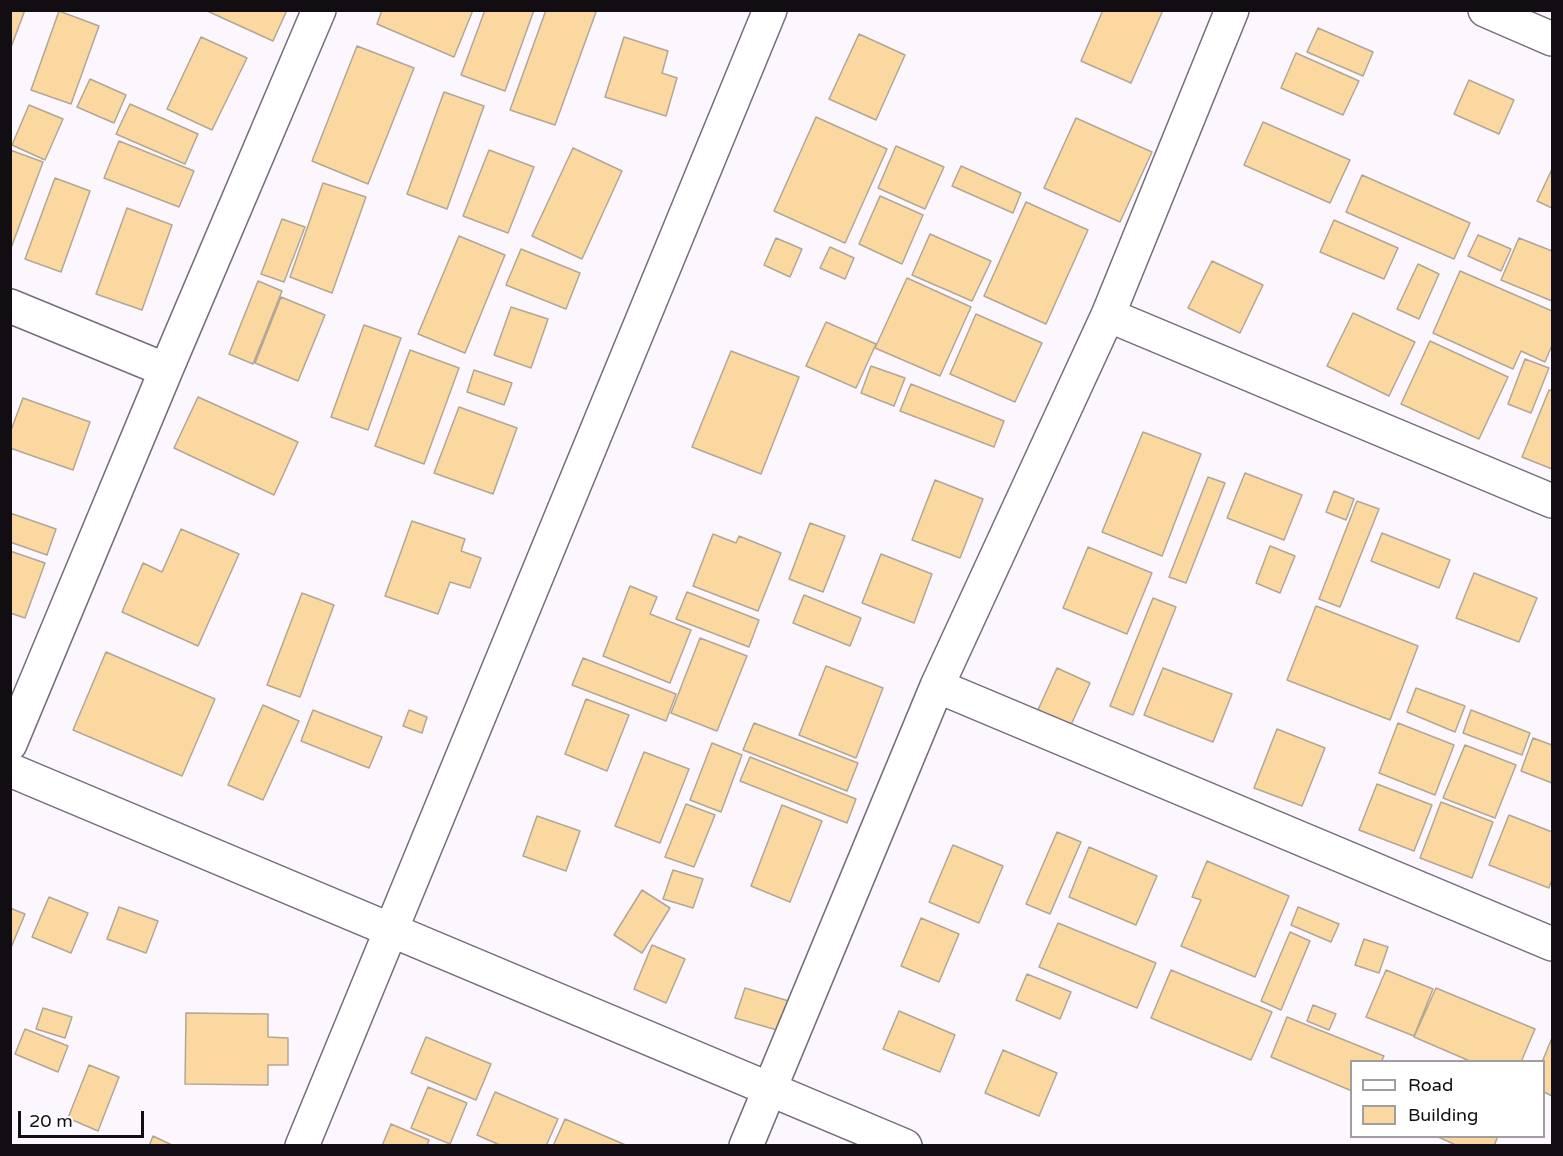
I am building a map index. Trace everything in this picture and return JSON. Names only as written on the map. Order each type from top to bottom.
[{"type":"street","points":[[10,744],[319,10]]},
{"type":"street","points":[[302,1146],[770,10]]},
{"type":"street","points":[[746,1146],[937,686],[1108,315],[1232,10]]},
{"type":"street","points":[[1485,10],[1552,39]]},
{"type":"street","points":[[10,306],[166,370]]},
{"type":"street","points":[[1108,315],[1552,501]]},
{"type":"street","points":[[937,686],[1552,944]]},
{"type":"street","points":[[10,770],[905,1146]]},
{"type":"building","points":[[10,10],[25,10],[10,50]]},
{"type":"building","points":[[205,10],[287,10],[273,41]]},
{"type":"building","points":[[382,10],[473,10],[454,57],[377,24]]},
{"type":"building","points":[[485,10],[534,10],[505,91],[461,75]]},
{"type":"building","points":[[546,10],[596,12],[555,125],[510,110]]},
{"type":"building","points":[[1103,10],[1163,10],[1131,83],[1081,61]]},
{"type":"building","points":[[59,11],[99,26],[71,104],[31,90]]},
{"type":"building","points":[[1318,28],[1373,52],[1363,76],[1307,52]]},
{"type":"building","points":[[859,34],[905,55],[876,120],[829,99]]},
{"type":"building","points":[[201,37],[247,58],[212,130],[167,109]]},
{"type":"building","points":[[624,37],[668,51],[662,73],[677,78],[666,116],[605,97]]},
{"type":"building","points":[[357,46],[414,68],[368,184],[312,161]]},
{"type":"building","points":[[1296,53],[1359,81],[1343,115],[1281,88]]},
{"type":"building","points":[[90,79],[126,95],[114,123],[77,107]]},
{"type":"building","points":[[1469,80],[1514,100],[1499,134],[1454,114]]},
{"type":"building","points":[[444,92],[484,106],[447,209],[407,194]]},
{"type":"building","points":[[130,104],[198,134],[185,164],[116,134]]},
{"type":"building","points":[[29,105],[63,119],[45,160],[12,145]]},
{"type":"building","points":[[816,117],[887,149],[845,243],[774,211]]},
{"type":"building","points":[[1076,118],[1152,152],[1120,222],[1044,188]]},
{"type":"building","points":[[1263,122],[1350,160],[1330,203],[1244,165]]},
{"type":"building","points":[[119,141],[194,171],[179,207],[104,178]]},
{"type":"building","points":[[896,146],[944,167],[925,209],[878,188]]},
{"type":"building","points":[[573,148],[622,171],[582,259],[532,236]]},
{"type":"building","points":[[10,150],[43,162],[11,248],[10,247]]},
{"type":"building","points":[[489,150],[534,167],[508,233],[463,216]]},
{"type":"building","points":[[961,166],[1021,193],[1013,213],[952,186]]},
{"type":"building","points":[[1552,169],[1552,208],[1537,201]]},
{"type":"building","points":[[1362,175],[1470,223],[1454,259],[1346,212]]},
{"type":"building","points":[[55,178],[90,191],[61,272],[25,259]]},
{"type":"building","points":[[323,183],[366,197],[332,293],[290,277]]},
{"type":"building","points":[[880,196],[923,215],[902,264],[859,244]]},
{"type":"building","points":[[1026,202],[1088,230],[1046,324],[984,296]]},
{"type":"building","points":[[127,208],[172,225],[142,310],[96,294]]},
{"type":"building","points":[[282,219],[305,227],[284,282],[261,274]]},
{"type":"building","points":[[1334,220],[1398,248],[1384,279],[1320,252]]},
{"type":"building","points":[[930,234],[991,261],[972,301],[912,275]]},
{"type":"building","points":[[1478,235],[1511,249],[1501,271],[1468,256]]},
{"type":"building","points":[[459,236],[505,255],[465,353],[418,334]]},
{"type":"building","points":[[776,238],[802,249],[790,277],[764,265]]},
{"type":"building","points":[[1519,238],[1552,251],[1552,301],[1501,280]]},
{"type":"building","points":[[830,247],[854,258],[845,279],[820,268]]},
{"type":"building","points":[[521,249],[580,273],[566,309],[506,285]]},
{"type":"building","points":[[1212,261],[1263,285],[1240,333],[1188,308]]},
{"type":"building","points":[[1418,264],[1439,274],[1419,319],[1397,309]]},
{"type":"building","points":[[1460,271],[1552,311],[1552,345],[1545,362],[1521,351],[1513,369],[1433,333]]},
{"type":"building","points":[[907,278],[971,307],[940,376],[875,348]]},
{"type":"building","points":[[258,281],[282,291],[253,364],[229,354]]},
{"type":"building","points":[[281,297],[325,315],[298,381],[255,363]]},
{"type":"building","points":[[511,307],[548,319],[531,368],[494,355]]},
{"type":"building","points":[[1353,313],[1415,342],[1389,396],[1327,366]]},
{"type":"building","points":[[976,314],[1042,343],[1015,402],[950,374]]},
{"type":"building","points":[[826,322],[876,344],[856,388],[806,366]]},
{"type":"building","points":[[364,325],[401,338],[368,430],[331,417]]},
{"type":"building","points":[[1430,341],[1508,377],[1479,439],[1401,404]]},
{"type":"building","points":[[410,350],[459,368],[424,464],[375,446]]},
{"type":"building","points":[[731,351],[799,377],[761,474],[692,447]]},
{"type":"building","points":[[1525,359],[1549,368],[1531,413],[1508,404]]},
{"type":"building","points":[[871,366],[905,378],[894,406],[861,393]]},
{"type":"building","points":[[474,370],[512,383],[504,405],[467,392]]},
{"type":"building","points":[[911,384],[1004,421],[994,447],[900,411]]},
{"type":"building","points":[[1549,390],[1552,391],[1552,469],[1522,457]]},
{"type":"building","points":[[198,397],[298,442],[274,495],[174,448]]},
{"type":"building","points":[[23,398],[90,422],[73,470],[10,448],[10,433]]},
{"type":"building","points":[[459,407],[517,428],[493,494],[434,473]]},
{"type":"building","points":[[1143,432],[1201,454],[1162,556],[1102,532]]},
{"type":"building","points":[[1245,473],[1302,495],[1284,540],[1227,518]]},
{"type":"building","points":[[1208,477],[1225,483],[1186,583],[1169,577]]},
{"type":"building","points":[[935,480],[983,499],[960,558],[912,540]]},
{"type":"building","points":[[1334,491],[1354,499],[1346,520],[1326,512]]},
{"type":"building","points":[[1357,501],[1379,509],[1340,607],[1319,599]]},
{"type":"building","points":[[10,513],[56,529],[47,555],[10,542]]},
{"type":"building","points":[[412,521],[465,539],[461,551],[481,558],[470,588],[450,582],[438,614],[385,596]]},
{"type":"building","points":[[810,523],[845,536],[823,592],[789,579]]},
{"type":"building","points":[[181,529],[239,554],[198,646],[122,612],[143,563],[162,572]]},
{"type":"building","points":[[1382,533],[1450,560],[1439,588],[1371,561]]},
{"type":"building","points":[[713,534],[736,543],[739,536],[781,553],[758,611],[693,586]]},
{"type":"building","points":[[1270,546],[1295,556],[1280,593],[1256,583]]},
{"type":"building","points":[[1088,547],[1152,573],[1127,634],[1063,608]]},
{"type":"building","points":[[10,551],[45,563],[25,618],[10,613]]},
{"type":"building","points":[[881,554],[932,574],[914,623],[862,603]]},
{"type":"building","points":[[1474,573],[1537,598],[1519,642],[1456,618]]},
{"type":"building","points":[[630,586],[657,597],[650,614],[691,630],[670,683],[603,656]]},
{"type":"building","points":[[687,592],[759,620],[749,647],[676,619]]},
{"type":"building","points":[[302,593],[334,605],[300,697],[267,685]]},
{"type":"building","points":[[804,595],[861,618],[850,646],[793,623]]},
{"type":"building","points":[[1153,598],[1176,607],[1133,715],[1110,706]]},
{"type":"building","points":[[1316,606],[1418,646],[1390,720],[1287,680]]},
{"type":"building","points":[[700,638],[747,656],[717,731],[671,713]]},
{"type":"building","points":[[106,652],[215,699],[182,776],[73,730]]},
{"type":"building","points":[[583,658],[676,694],[666,721],[572,685]]},
{"type":"building","points":[[826,666],[883,688],[856,758],[799,735]]},
{"type":"building","points":[[1057,668],[1090,683],[1070,727],[1037,712]]},
{"type":"building","points":[[1163,668],[1232,694],[1213,742],[1144,715]]},
{"type":"building","points":[[1416,688],[1465,706],[1455,732],[1407,712]]},
{"type":"building","points":[[586,699],[629,715],[607,771],[565,754]]},
{"type":"building","points":[[263,705],[299,721],[263,800],[228,785]]},
{"type":"building","points":[[313,710],[382,737],[369,768],[301,741]]},
{"type":"building","points":[[409,710],[427,717],[422,733],[403,726]]},
{"type":"building","points":[[1471,710],[1530,733],[1522,755],[1463,733]]},
{"type":"building","points":[[754,723],[858,763],[847,791],[743,750]]},
{"type":"building","points":[[1398,723],[1454,745],[1435,795],[1379,773]]},
{"type":"building","points":[[1277,729],[1325,748],[1302,806],[1254,788]]},
{"type":"building","points":[[1533,738],[1552,745],[1552,783],[1521,771]]},
{"type":"building","points":[[712,743],[742,755],[721,812],[690,800]]},
{"type":"building","points":[[1465,745],[1516,765],[1495,818],[1443,798]]},
{"type":"building","points":[[644,752],[689,769],[660,843],[615,826]]},
{"type":"building","points":[[750,757],[856,799],[847,823],[740,781]]},
{"type":"building","points":[[1377,784],[1432,805],[1414,851],[1359,830]]},
{"type":"building","points":[[1441,802],[1493,822],[1472,878],[1420,858]]},
{"type":"building","points":[[686,804],[715,815],[694,867],[665,857]]},
{"type":"building","points":[[782,805],[822,821],[790,902],[751,886]]},
{"type":"building","points":[[1509,815],[1552,832],[1552,879],[1549,888],[1489,865]]},
{"type":"building","points":[[537,816],[580,831],[566,871],[523,856]]},
{"type":"building","points":[[1057,832],[1081,842],[1050,914],[1026,904]]},
{"type":"building","points":[[953,845],[1003,866],[979,923],[929,902]]},
{"type":"building","points":[[1089,847],[1157,876],[1136,925],[1069,897]]},
{"type":"building","points":[[1207,861],[1289,896],[1255,977],[1181,946],[1201,900],[1192,897]]},
{"type":"building","points":[[673,870],[703,879],[693,908],[663,899]]},
{"type":"building","points":[[642,890],[670,908],[642,953],[614,935]]},
{"type":"building","points":[[49,897],[88,913],[71,953],[32,937]]},
{"type":"building","points":[[119,907],[158,921],[146,953],[107,939]]},
{"type":"building","points":[[1298,907],[1339,924],[1331,942],[1291,925]]},
{"type":"building","points":[[10,908],[25,914],[10,950]]},
{"type":"building","points":[[921,918],[959,934],[939,982],[901,966]]},
{"type":"building","points":[[1058,923],[1156,963],[1137,1008],[1039,967]]},
{"type":"building","points":[[1290,932],[1310,941],[1281,1010],[1261,1001]]},
{"type":"building","points":[[1364,939],[1388,947],[1379,973],[1355,965]]},
{"type":"building","points":[[652,945],[685,959],[666,1003],[634,989]]},
{"type":"building","points":[[1171,970],[1272,1012],[1251,1060],[1151,1018]]},
{"type":"building","points":[[1386,970],[1433,989],[1414,1036],[1366,1017]]},
{"type":"building","points":[[1027,974],[1071,992],[1060,1019],[1016,1000]]},
{"type":"building","points":[[745,988],[792,1002],[784,1032],[735,1018]]},
{"type":"building","points":[[1436,988],[1535,1029],[1522,1060],[1467,1060],[1414,1037]]},
{"type":"building","points":[[1313,1005],[1336,1014],[1329,1030],[1307,1021]]},
{"type":"building","points":[[43,1008],[72,1017],[65,1038],[36,1029]]},
{"type":"building","points":[[899,1011],[955,1035],[940,1072],[883,1049]]},
{"type":"building","points":[[186,1013],[268,1014],[268,1037],[288,1038],[288,1065],[268,1065],[268,1085],[185,1084]]},
{"type":"building","points":[[1287,1017],[1384,1056],[1382,1060],[1350,1060],[1350,1090],[1271,1057]]},
{"type":"building","points":[[25,1029],[68,1046],[58,1072],[15,1054]]},
{"type":"building","points":[[426,1037],[491,1064],[476,1100],[411,1073]]},
{"type":"building","points":[[1552,1038],[1552,1096],[1545,1092],[1545,1060],[1543,1060]]},
{"type":"building","points":[[1003,1050],[1057,1073],[1039,1116],[985,1093]]},
{"type":"building","points":[[89,1065],[119,1077],[98,1131],[68,1118]]},
{"type":"building","points":[[428,1087],[467,1103],[450,1144],[411,1128]]},
{"type":"building","points":[[495,1092],[558,1119],[546,1146],[502,1146],[477,1135]]},
{"type":"building","points":[[565,1119],[628,1146],[553,1146]]},
{"type":"building","points":[[391,1124],[429,1140],[427,1146],[382,1146]]},
{"type":"building","points":[[153,1136],[174,1146],[149,1146]]},
{"type":"building","points":[[1440,1138],[1497,1138],[1494,1146],[1458,1146]]}]
